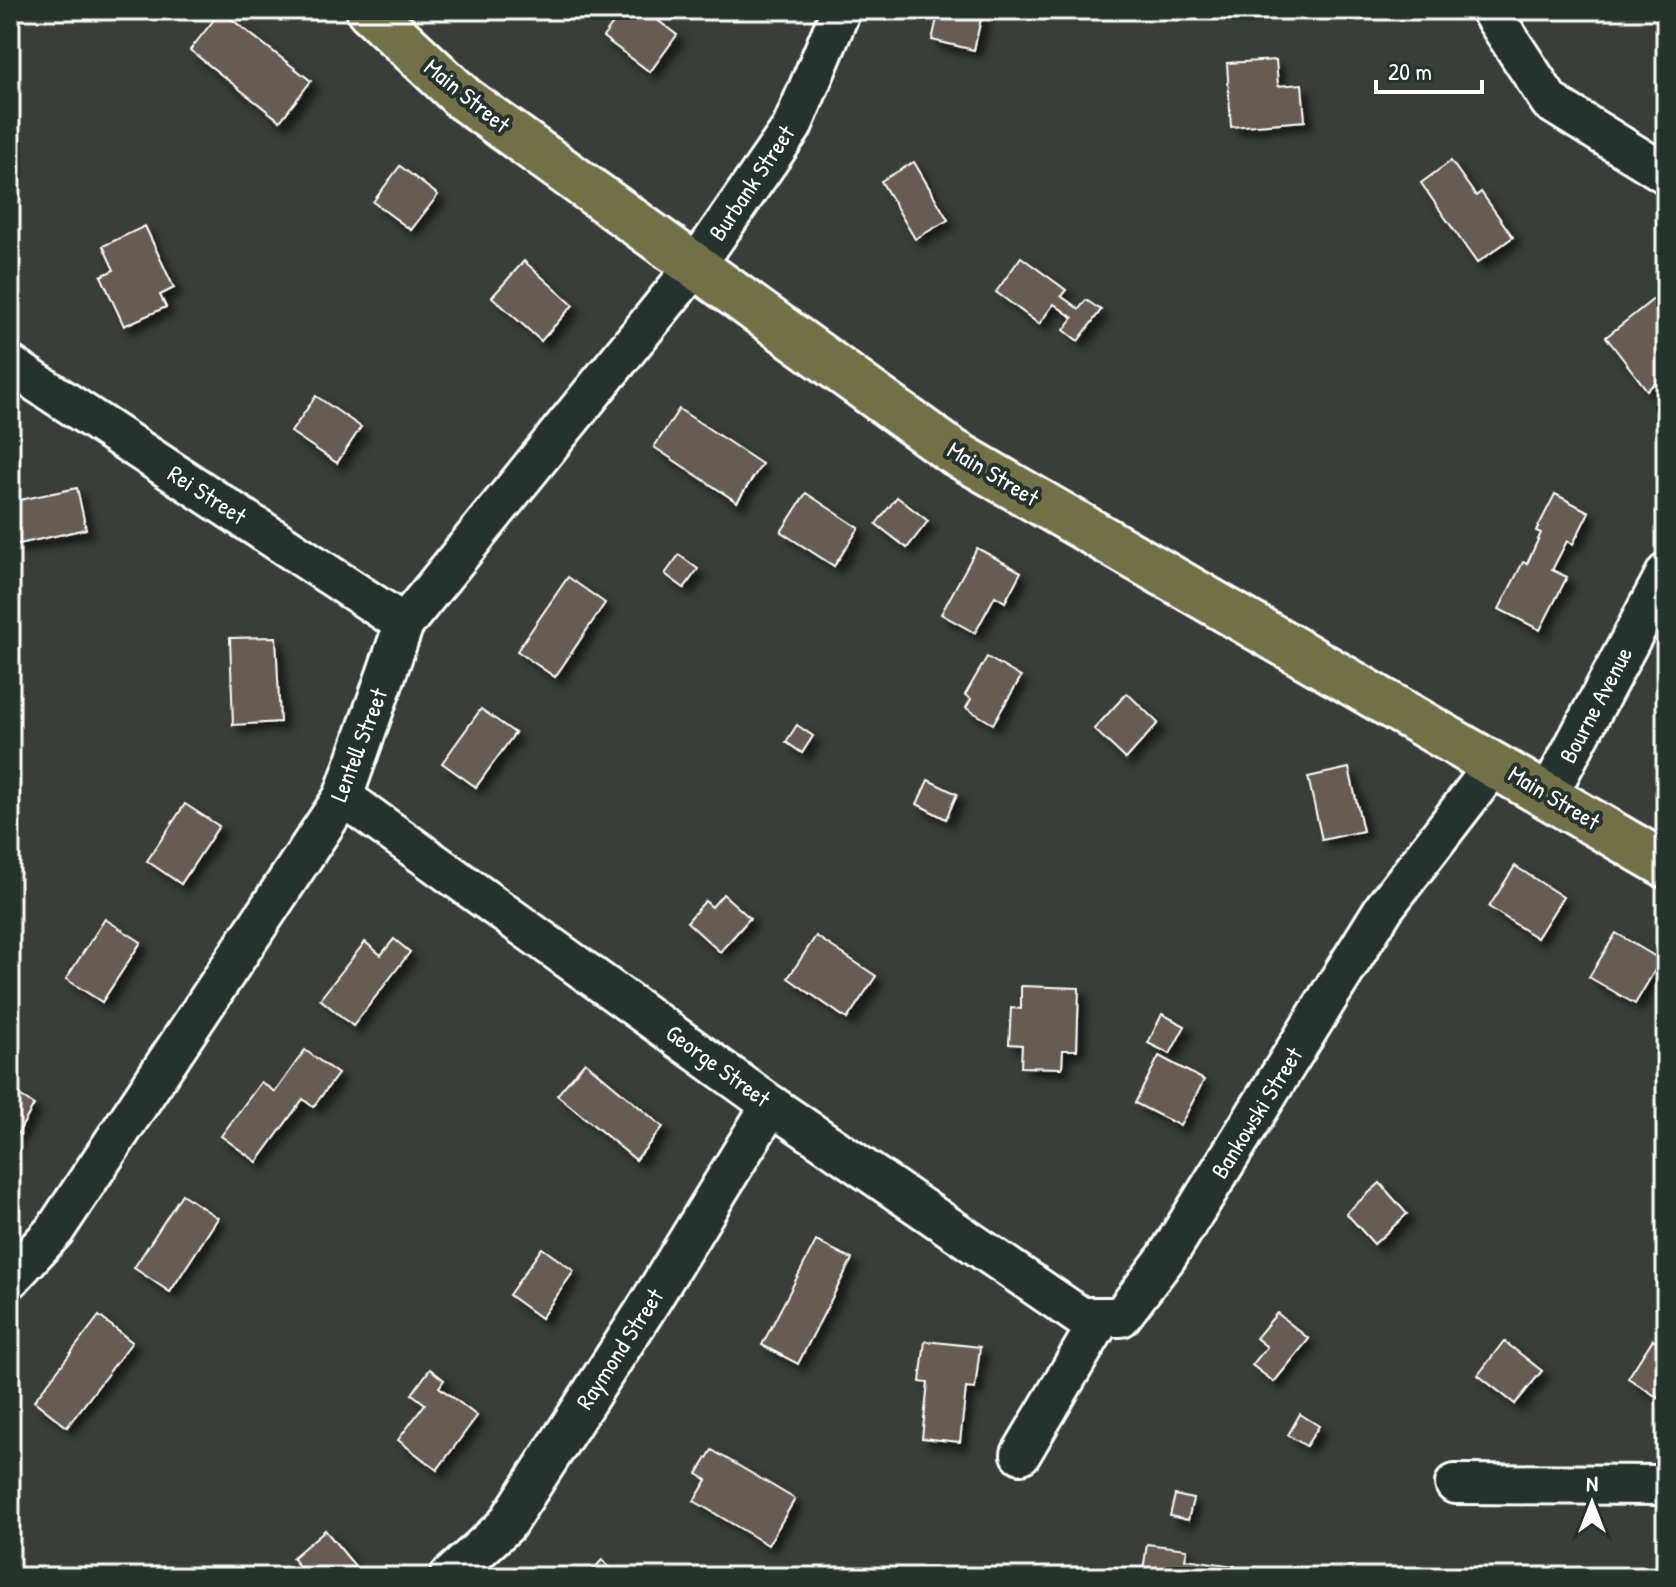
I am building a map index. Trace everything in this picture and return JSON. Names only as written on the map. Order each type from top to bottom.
[{"type":"main road","name":"Main Street","points":[[369,10],[464,99],[950,450],[1666,865]]},
{"type":"street","name":"Burbank Street","points":[[696,265],[792,127],[841,10]]},
{"type":"street","points":[[1490,10],[1550,102],[1666,174]]},
{"type":"street","name":"Lentell Street","points":[[10,1279],[55,1230],[343,797],[404,624],[696,265]]},
{"type":"street","name":"Rei Street","points":[[10,365],[404,624]]},
{"type":"street","name":"Bourne Avenue","points":[[1548,795],[1666,573]]},
{"type":"street","name":"Bankowski Street","points":[[1102,1317],[1121,1317],[1166,1258],[1384,908],[1495,764]]},
{"type":"street","name":"George Street","points":[[343,797],[771,1105],[1081,1317],[1102,1317]]},
{"type":"street","name":"Raymond Street","points":[[449,1577],[506,1525],[644,1312],[771,1105]]},
{"type":"street","points":[[1021,1454],[1102,1317]]},
{"type":"street","points":[[1455,1484],[1666,1485]]},
{"type":"building","points":[[623,10],[644,10],[677,35],[650,72],[603,37]]},
{"type":"building","points":[[939,10],[983,10],[974,50],[932,40]]},
{"type":"building","points":[[221,11],[311,81],[280,121],[190,50]]},
{"type":"building","points":[[1276,60],[1278,86],[1302,84],[1305,121],[1231,127],[1227,63]]},
{"type":"building","points":[[1451,161],[1476,196],[1481,192],[1513,237],[1477,263],[1421,183]]},
{"type":"building","points":[[914,162],[948,220],[915,239],[881,181]]},
{"type":"building","points":[[400,166],[438,195],[411,230],[373,202]]},
{"type":"building","points":[[145,226],[174,288],[160,295],[166,307],[124,326],[101,276],[114,270],[103,246]]},
{"type":"building","points":[[1021,257],[1066,290],[1061,296],[1079,309],[1086,300],[1101,310],[1078,341],[1064,330],[1073,318],[1054,304],[1039,324],[996,292]]},
{"type":"building","points":[[524,261],[573,305],[541,341],[492,297]]},
{"type":"building","points":[[1666,289],[1666,374],[1647,390],[1606,337]]},
{"type":"building","points":[[316,396],[361,427],[337,463],[291,432]]},
{"type":"building","points":[[679,409],[762,464],[737,502],[654,447]]},
{"type":"building","points":[[77,488],[86,529],[10,546],[10,502]]},
{"type":"building","points":[[806,493],[859,528],[834,566],[781,532]]},
{"type":"building","points":[[1555,494],[1589,512],[1573,544],[1567,541],[1552,570],[1567,577],[1540,630],[1499,609],[1523,562],[1527,564],[1541,533],[1536,531]]},
{"type":"building","points":[[897,497],[928,521],[907,548],[876,524]]},
{"type":"building","points":[[977,548],[1021,572],[1005,602],[995,596],[975,633],[941,614]]},
{"type":"building","points":[[679,555],[698,569],[684,588],[665,574]]},
{"type":"building","points":[[568,577],[605,603],[555,677],[517,651]]},
{"type":"building","points":[[276,637],[280,722],[233,725],[230,638]]},
{"type":"building","points":[[987,657],[1021,677],[993,724],[966,708],[971,699],[965,695]]},
{"type":"building","points":[[1127,693],[1158,723],[1126,759],[1094,729]]},
{"type":"building","points":[[481,709],[515,733],[476,787],[442,763]]},
{"type":"building","points":[[797,725],[813,736],[802,753],[786,742]]},
{"type":"building","points":[[1349,768],[1363,831],[1322,840],[1308,777]]},
{"type":"building","points":[[928,780],[957,794],[946,819],[917,804]]},
{"type":"building","points":[[185,804],[219,826],[181,884],[147,861]]},
{"type":"building","points":[[1515,866],[1563,897],[1537,938],[1489,907]]},
{"type":"building","points":[[723,894],[750,918],[720,952],[687,922],[705,901],[712,907]]},
{"type":"building","points":[[105,919],[141,942],[102,1002],[66,979]]},
{"type":"building","points":[[1616,933],[1661,960],[1635,1004],[1589,977]]},
{"type":"building","points":[[816,936],[876,976],[847,1019],[788,978]]},
{"type":"building","points":[[394,939],[410,952],[353,1026],[320,999],[365,942],[381,955]]},
{"type":"building","points":[[1021,986],[1079,988],[1077,1050],[1063,1050],[1062,1068],[1021,1067],[1022,1045],[1009,1044],[1011,1008],[1021,1009]]},
{"type":"building","points":[[1162,1014],[1185,1026],[1170,1054],[1148,1043]]},
{"type":"building","points":[[305,1050],[338,1074],[313,1107],[303,1099],[257,1162],[221,1136],[261,1082],[275,1092]]},
{"type":"building","points":[[1159,1056],[1204,1080],[1180,1126],[1135,1103]]},
{"type":"building","points":[[585,1062],[663,1127],[636,1160],[557,1095]]},
{"type":"building","points":[[10,1090],[34,1105],[10,1147]]},
{"type":"building","points":[[1380,1183],[1407,1214],[1374,1244],[1346,1213]]},
{"type":"building","points":[[182,1194],[218,1218],[170,1292],[134,1268]]},
{"type":"building","points":[[816,1241],[852,1259],[798,1364],[762,1345]]},
{"type":"building","points":[[542,1248],[574,1271],[541,1318],[509,1295]]},
{"type":"building","points":[[1277,1313],[1309,1339],[1274,1382],[1252,1365],[1267,1347],[1256,1338]]},
{"type":"building","points":[[99,1316],[132,1342],[67,1427],[34,1401]]},
{"type":"building","points":[[1653,1339],[1666,1348],[1666,1403],[1628,1378]]},
{"type":"building","points":[[925,1341],[980,1347],[975,1389],[966,1388],[960,1442],[922,1438],[928,1383],[920,1382]]},
{"type":"building","points":[[1504,1341],[1542,1371],[1515,1404],[1478,1375]]},
{"type":"building","points":[[430,1369],[444,1380],[439,1387],[477,1416],[437,1470],[398,1440],[425,1404],[412,1394]]},
{"type":"building","points":[[1300,1414],[1319,1426],[1306,1446],[1288,1435]]},
{"type":"building","points":[[712,1450],[795,1499],[768,1545],[694,1501],[707,1480],[697,1474]]},
{"type":"building","points":[[1175,1495],[1193,1499],[1188,1520],[1170,1516]]},
{"type":"building","points":[[325,1530],[355,1566],[343,1577],[308,1577],[292,1558]]},
{"type":"building","points":[[1147,1544],[1187,1549],[1185,1559],[1235,1566],[1234,1577],[1142,1577]]},
{"type":"building","points":[[602,1560],[620,1577],[586,1577]]}]
